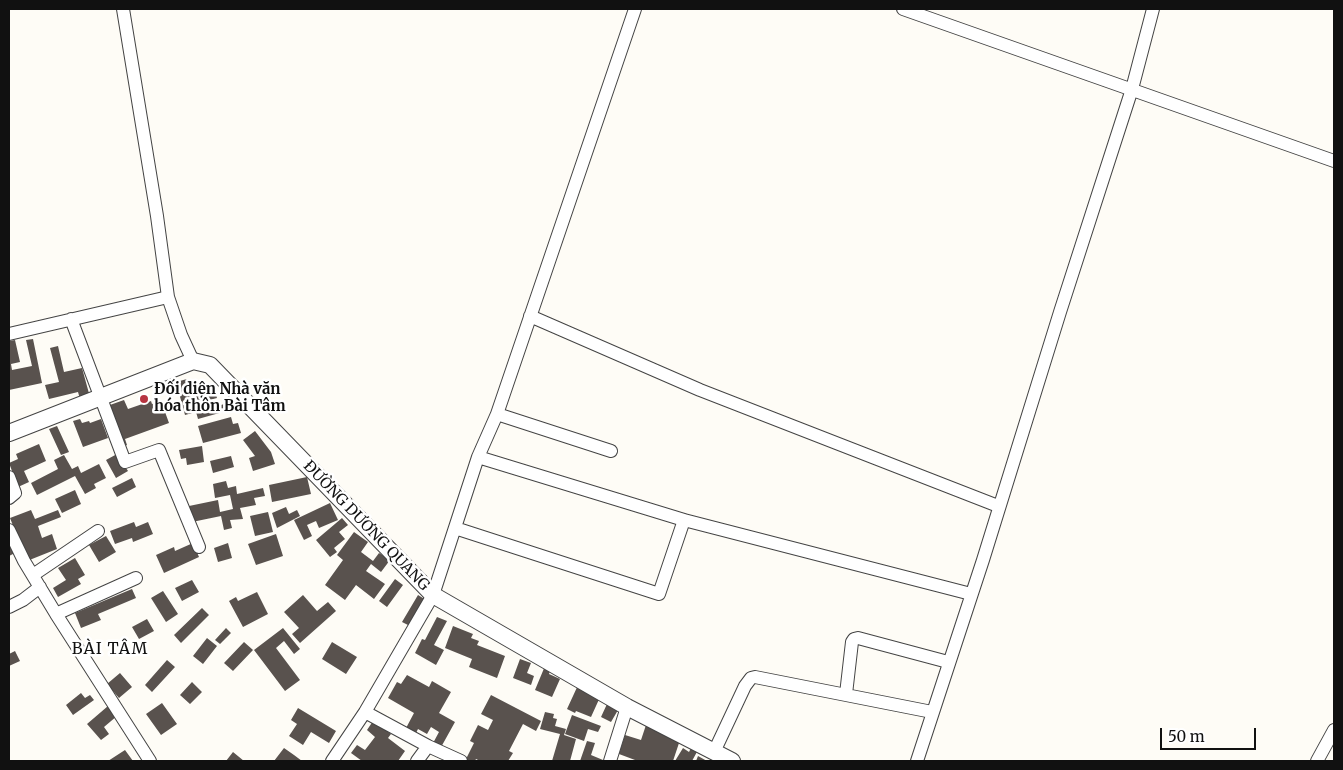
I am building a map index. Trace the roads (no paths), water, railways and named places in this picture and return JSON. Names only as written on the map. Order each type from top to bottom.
[{"type":"street","points":[[9,433],[192,361],[168,297],[157,216],[123,9]]},
{"type":"street","points":[[332,761],[365,712],[433,595],[478,457],[497,414],[634,9]]},
{"type":"street","points":[[903,9],[1334,161]]},
{"type":"street","points":[[917,761],[1132,89],[1153,9]]},
{"type":"street","points":[[9,334],[168,297]]},
{"type":"street","points":[[530,316],[700,390],[998,506]]},
{"type":"street","points":[[71,319],[126,462],[159,450],[198,547]]},
{"type":"street","name":"ĐƯỜNG DƯƠNG QUANG","points":[[192,361],[210,366],[433,595],[627,707],[732,761]]},
{"type":"street","points":[[497,414],[611,452]]},
{"type":"street","points":[[478,457],[684,520],[971,594]]},
{"type":"street","points":[[9,477],[15,490],[14,495],[9,498]]},
{"type":"street","points":[[455,528],[659,594],[684,520]]},
{"type":"street","points":[[9,530],[56,614],[150,761]]},
{"type":"street","points":[[33,575],[98,531]]},
{"type":"street","points":[[56,614],[136,578]]},
{"type":"street","points":[[9,607],[40,587]]},
{"type":"street","points":[[846,694],[852,642],[854,639],[858,638],[948,662]]},
{"type":"street","points":[[714,752],[739,697],[752,678],[759,677],[932,712]]},
{"type":"street","points":[[610,761],[627,707]]},
{"type":"street","points":[[365,712],[428,746],[461,761]]},
{"type":"street","points":[[1317,761],[1334,730]]},
{"type":"street","points":[[417,761],[428,746]]},
{"type":"place","name":"Đối diện Nhà văn hóa thôn Bài Tâm","points":[[144,399]]},
{"type":"district","name":"BÀI TÂM","points":[[110,649]]}]
